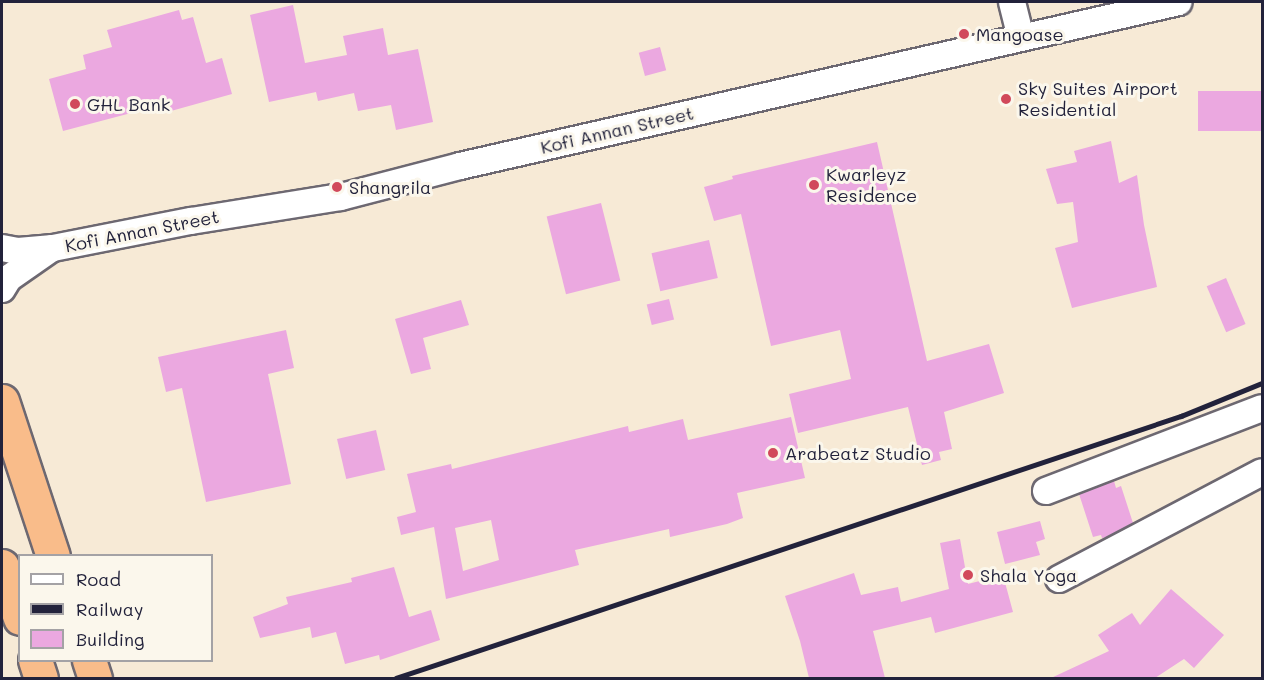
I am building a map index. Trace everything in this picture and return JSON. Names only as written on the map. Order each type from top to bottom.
[{"type":"highway","points":[[2,401],[53,554]]},
{"type":"highway","points":[[2,566],[18,612]]},
{"type":"highway","points":[[35,662],[41,678]]},
{"type":"highway","points":[[90,662],[95,678]]},
{"type":"street","points":[[1012,2],[1021,37]]},
{"type":"street","name":"Kofi Annan Street","points":[[2,248],[18,251],[53,248],[191,221],[341,197],[460,166],[1179,2]]},
{"type":"street","name":"Kofi Annan Street","points":[[2,289],[9,278],[53,248]]},
{"type":"street","points":[[1046,491],[1263,408]]},
{"type":"street","points":[[1059,579],[1263,472]]},
{"type":"building","points":[[293,5],[305,63],[347,55],[343,36],[383,28],[388,55],[418,49],[433,122],[396,130],[391,105],[358,111],[354,93],[318,101],[316,92],[269,102],[250,15]]},
{"type":"building","points":[[179,10],[182,20],[193,17],[206,63],[222,58],[232,94],[171,111],[169,103],[63,131],[49,79],[86,69],[83,55],[112,47],[107,30]]},
{"type":"building","points":[[660,47],[666,70],[645,76],[639,53]]},
{"type":"building","points":[[1198,91],[1262,91],[1262,131],[1198,131]]},
{"type":"building","points":[[1111,141],[1119,183],[1137,175],[1144,225],[1157,287],[1072,308],[1055,248],[1078,242],[1073,202],[1057,204],[1046,169],[1077,162],[1074,151]]},
{"type":"building","points":[[877,142],[927,361],[989,344],[1004,393],[944,412],[952,449],[939,452],[941,460],[922,465],[908,407],[798,433],[789,394],[851,379],[840,330],[771,346],[741,214],[714,221],[704,187],[733,179],[732,176]]},
{"type":"building","points":[[601,203],[620,281],[566,294],[547,217]]},
{"type":"building","points":[[709,240],[718,278],[660,291],[652,253]]},
{"type":"building","points":[[1226,278],[1246,324],[1226,332],[1207,286]]},
{"type":"building","points":[[669,299],[674,319],[652,325],[647,305]]},
{"type":"building","points":[[461,300],[469,325],[423,338],[431,369],[411,374],[395,319]]},
{"type":"building","points":[[286,330],[294,368],[268,374],[291,484],[206,502],[182,388],[166,392],[158,357]]},
{"type":"building","points":[[791,417],[805,478],[737,493],[743,518],[727,524],[670,537],[669,529],[575,550],[579,565],[446,599],[434,527],[401,535],[397,517],[416,512],[407,474],[451,464],[452,469],[628,426],[629,432],[683,419],[688,440]],"holes":[[[491,520],[499,560],[463,571],[455,528]]]},
{"type":"building","points":[[376,430],[385,470],[346,479],[337,439]]},
{"type":"building","points":[[1114,481],[1116,488],[1121,486],[1133,523],[1107,537],[1102,538],[1101,535],[1093,537],[1079,494]]},
{"type":"building","points":[[1040,521],[1045,539],[1036,542],[1040,555],[1005,564],[997,532]]},
{"type":"building","points":[[960,539],[968,584],[1003,575],[1013,612],[935,633],[931,617],[873,631],[885,678],[809,678],[785,596],[854,573],[861,595],[898,587],[901,602],[949,589],[940,543]]},
{"type":"building","points":[[394,567],[409,617],[431,610],[440,640],[380,660],[379,655],[345,664],[336,632],[312,638],[310,627],[260,638],[253,617],[288,604],[286,597],[352,582],[351,578]]},
{"type":"building","points":[[1171,589],[1224,635],[1194,668],[1184,659],[1155,678],[1051,678],[1109,651],[1098,635],[1132,613],[1140,625]]},
{"type":"railway","points":[[396,678],[1181,416],[1262,383]]},
{"type":"place","name":"Mangoase","points":[[964,34]]},
{"type":"place","name":"Sky Suites Airport Residential","points":[[1006,99]]},
{"type":"place","name":"GHL Bank","points":[[75,104]]},
{"type":"place","name":"Kwarleyz Residence","points":[[814,185]]},
{"type":"place","name":"Shangrila","points":[[337,187]]},
{"type":"place","name":"Arabeatz Studio","points":[[773,453]]},
{"type":"place","name":"Shala Yoga","points":[[968,575]]}]
